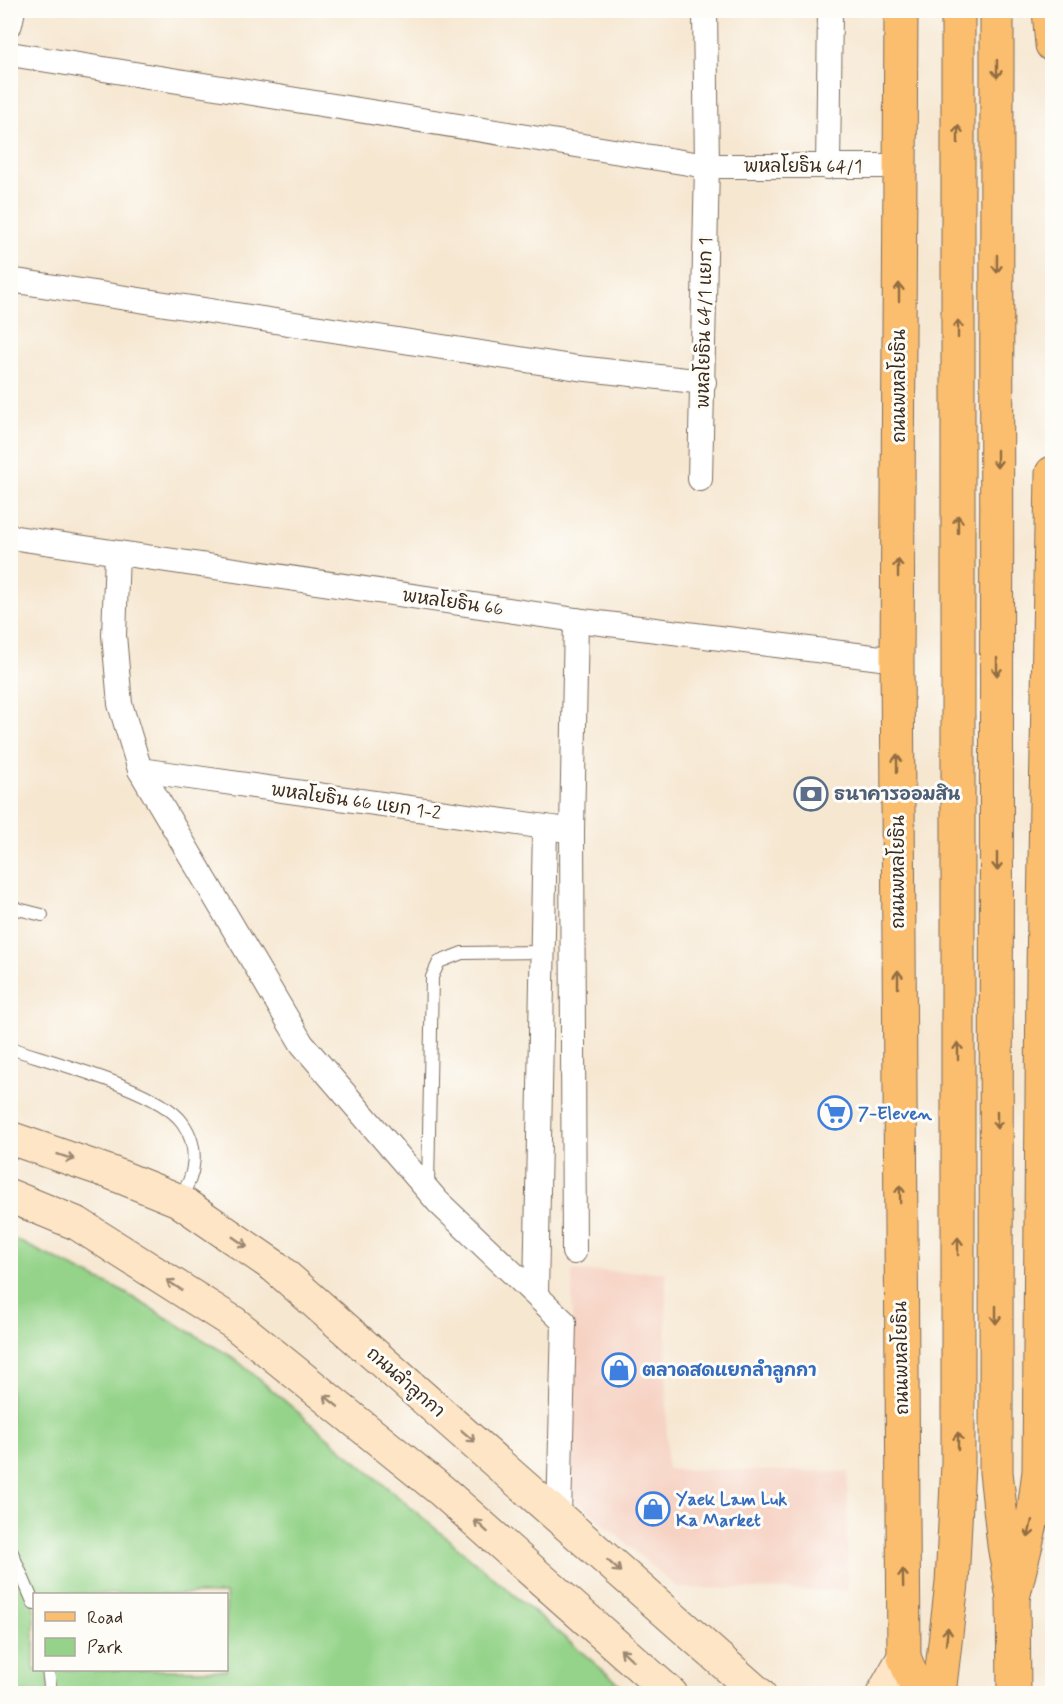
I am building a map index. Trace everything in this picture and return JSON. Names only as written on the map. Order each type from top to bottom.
[{"type":"main road","name":"ถนนพหลโยธิน","points":[[901,10],[897,660],[904,1657],[920,1694]]},
{"type":"main road","points":[[901,60],[907,10]]},
{"type":"main road","points":[[939,1694],[952,1583],[958,1463],[958,10]]},
{"type":"main road","points":[[997,10],[996,1473],[1013,1598],[1014,1694]]},
{"type":"main road","points":[[1049,10],[1053,45]]},
{"type":"main road","points":[[1013,1598],[1043,1478],[1053,473]]},
{"type":"main road","name":"ถนนลำลูกกา","points":[[10,1138],[109,1172],[178,1200],[274,1266],[759,1694]]},
{"type":"main road","points":[[10,1196],[78,1224],[234,1323],[442,1491],[671,1694]]},
{"type":"main road","points":[[883,1694],[904,1657]]},
{"type":"street","points":[[10,24],[13,10]]},
{"type":"street","name":"พหลโยธิน 64/1 แยก 1","points":[[700,479],[704,382],[707,166],[705,10]]},
{"type":"street","points":[[828,167],[830,10]]},
{"type":"street","name":"พหลโยธิน 64/1","points":[[10,54],[707,166],[900,166]]},
{"type":"street","points":[[10,280],[578,368],[704,382]]},
{"type":"street","name":"พหลโยธิน 66","points":[[10,537],[576,620],[897,660]]},
{"type":"street","points":[[117,553],[114,635],[120,704],[140,770],[302,1044],[428,1190],[486,1249],[564,1322],[560,1516]]},
{"type":"street","points":[[574,1252],[572,831],[576,620]]},
{"type":"street","name":"พหลโยธิน 66 แยก 1-2","points":[[140,770],[572,831]]},
{"type":"street","points":[[536,1294],[545,828]]},
{"type":"lane","points":[[10,907],[42,915]]},
{"type":"lane","points":[[428,1190],[432,977],[439,962],[462,953],[543,952]]},
{"type":"lane","points":[[10,1048],[118,1084],[159,1104],[182,1121],[191,1140],[195,1162],[191,1182],[178,1200]]},
{"type":"lane","points":[[10,1548],[33,1602]]},
{"type":"lane","points":[[48,1671],[51,1694]]},
{"type":"shaded area","name":"ตลาดสดแยกลำลูกกา","points":[[572,1271],[666,1272],[667,1469],[848,1472],[847,1591],[677,1588],[573,1497]]},
{"type":"green space","points":[[10,1237],[122,1291],[234,1358],[630,1693],[11,1693]]},
{"type":"place","name":"ธนาคารออมสิน","points":[[811,794]]},
{"type":"place","name":"7-Eleven","points":[[835,1113]]},
{"type":"place","name":"ตลาดสดแยกลำลูกกา","points":[[619,1370]]},
{"type":"place","name":"Yaek Lam Luk Ka Market","points":[[653,1509]]}]
